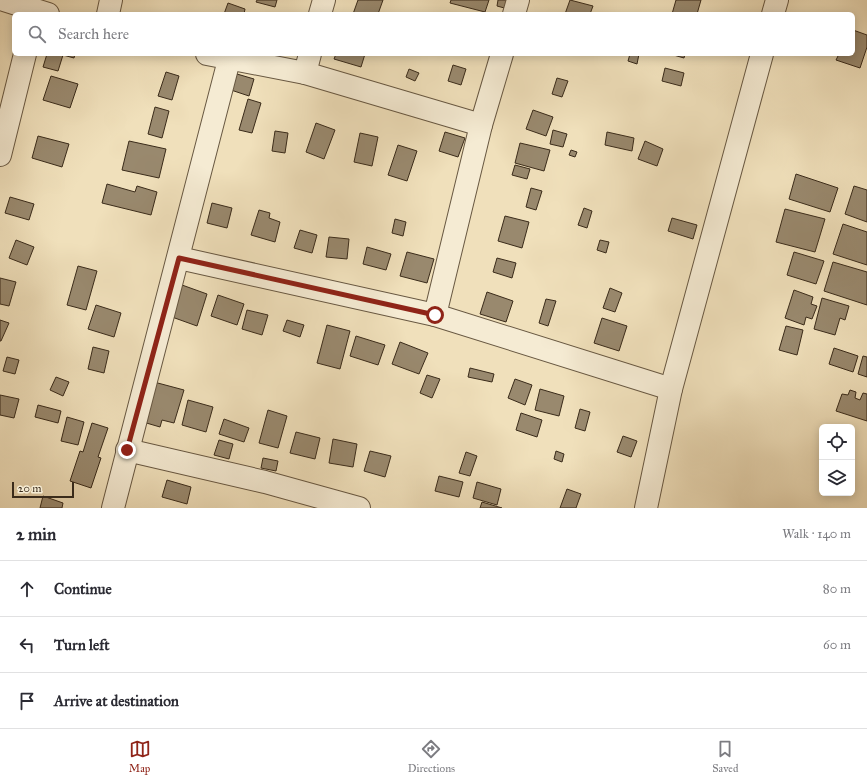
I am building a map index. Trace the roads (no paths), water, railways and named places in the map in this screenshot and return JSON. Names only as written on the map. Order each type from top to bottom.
[{"type":"street","points":[[4,0],[37,12]]},
{"type":"street","points":[[108,12],[111,0]]},
{"type":"street","points":[[321,12],[324,0]]},
{"type":"street","points":[[515,12],[518,0]]},
{"type":"street","points":[[774,12],[777,0]]},
{"type":"street","points":[[0,155],[25,56]]},
{"type":"street","points":[[214,56],[229,60],[307,64],[481,125]]},
{"type":"street","points":[[435,315],[481,125],[501,56]]},
{"type":"street","points":[[646,508],[671,388],[761,56]]},
{"type":"street","points":[[113,508],[127,450],[179,258],[229,60]]},
{"type":"street","points":[[179,258],[435,315],[671,388]]},
{"type":"street","points":[[127,450],[265,482],[359,508]]}]
